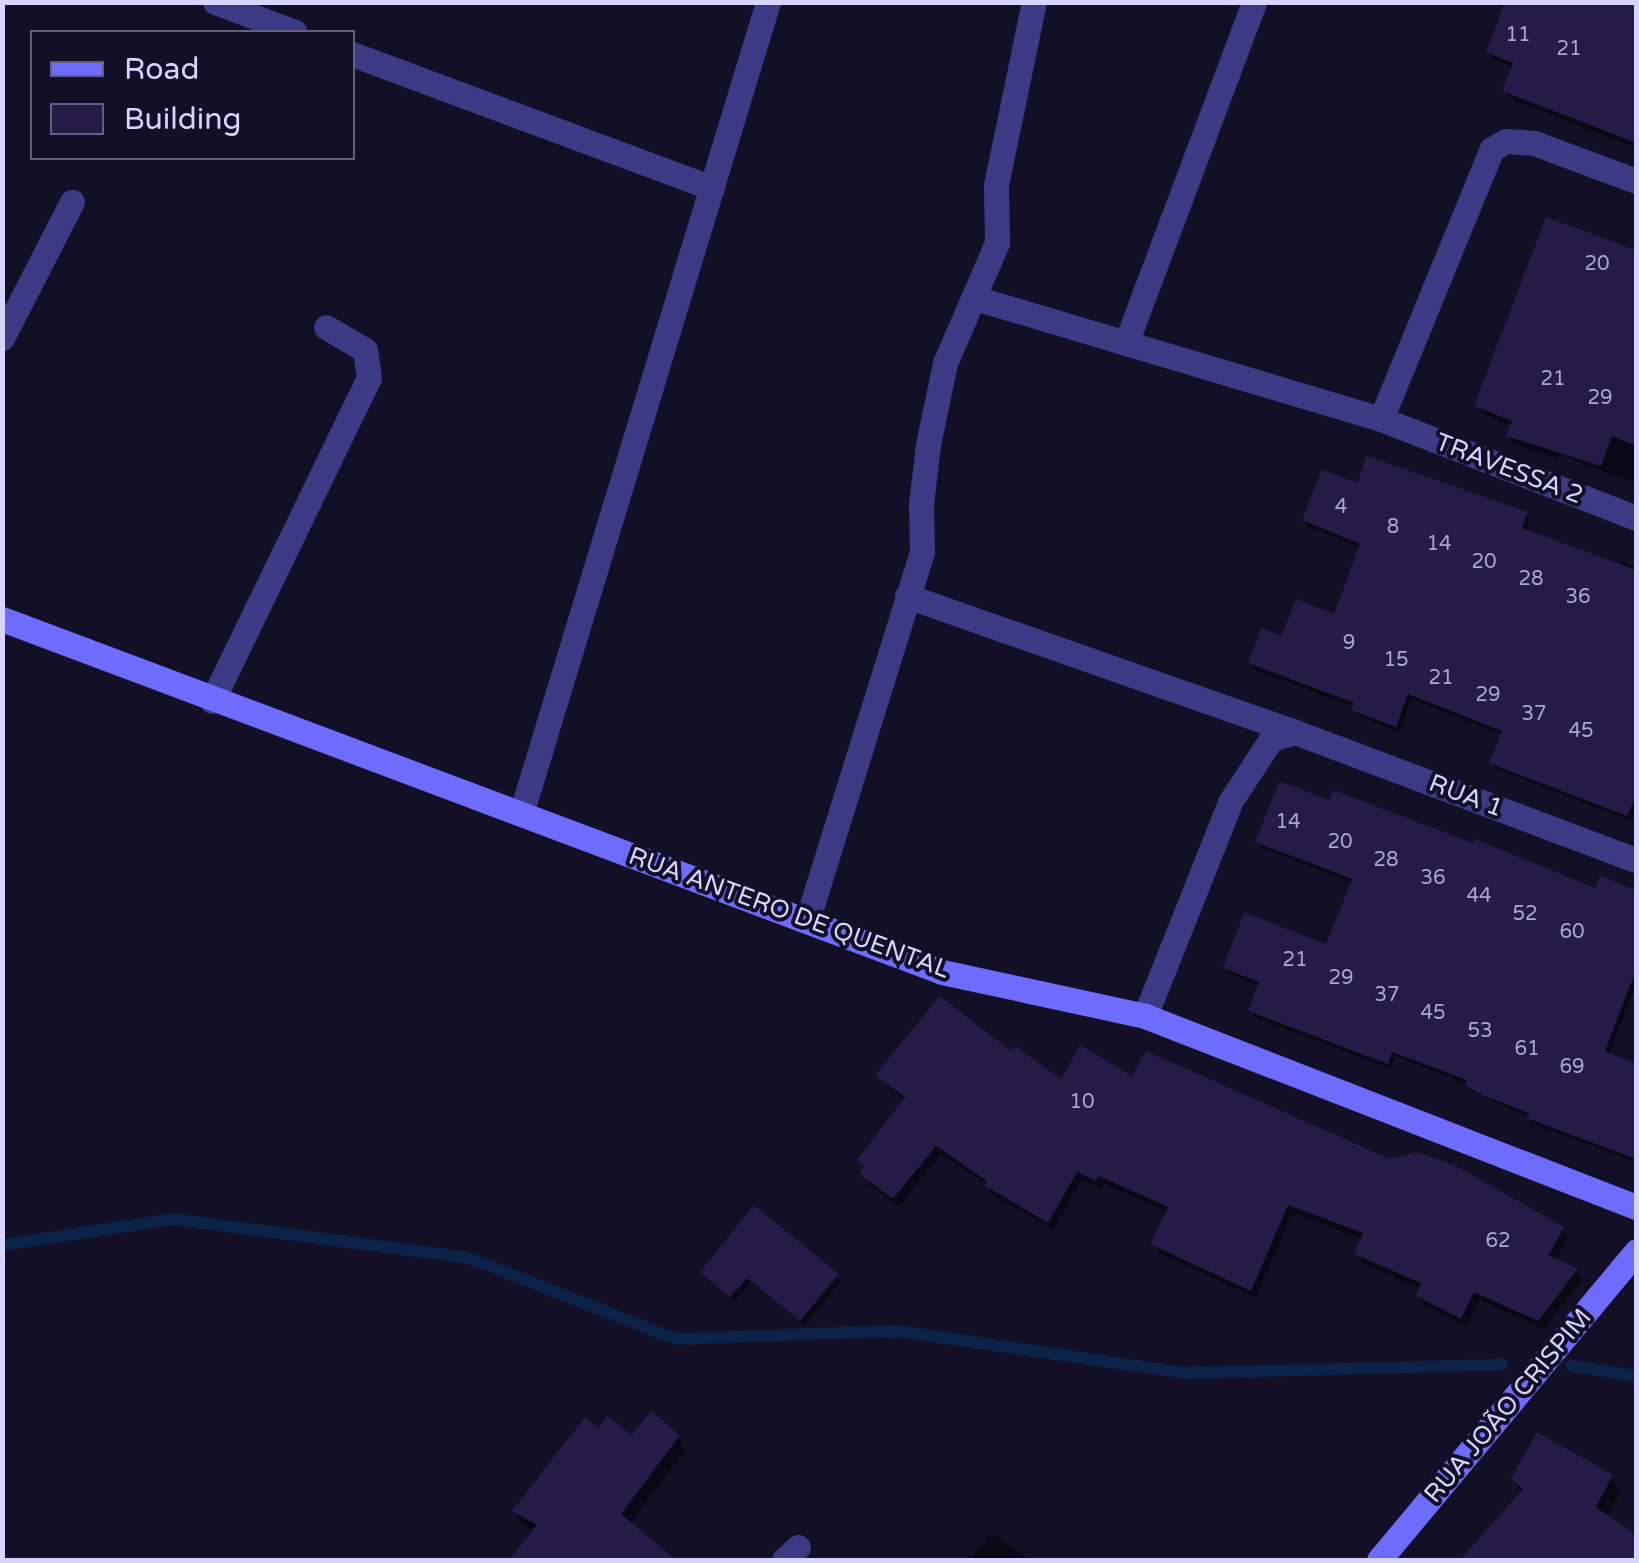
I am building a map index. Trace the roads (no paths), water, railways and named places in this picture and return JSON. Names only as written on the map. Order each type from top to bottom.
[{"type":"street","points":[[215,2],[290,30]]},
{"type":"street","points":[[521,814],[768,2]]},
{"type":"street","points":[[808,921],[922,552],[921,504],[928,445],[945,363],[997,243],[996,185],[1034,2]]},
{"type":"street","points":[[1126,343],[1254,2]]},
{"type":"street","points":[[355,55],[712,188]]},
{"type":"street","points":[[1381,419],[1488,156],[1506,141],[1534,142],[1636,181]]},
{"type":"street","points":[[2,338],[72,202]]},
{"type":"street","name":"TRAVESSA 2","points":[[975,298],[1381,419],[1636,518]]},
{"type":"street","points":[[212,701],[368,378],[365,350],[326,327]]},
{"type":"street","name":"RUA 1","points":[[908,596],[1295,732],[1636,860]]},
{"type":"street","name":"RUA ANTERO DE QUENTAL","points":[[2,620],[942,972],[1145,1016],[1636,1207]]},
{"type":"street","points":[[1145,1016],[1230,802],[1271,740],[1295,732]]},
{"type":"street","name":"RUA JOÃO CRISPIM","points":[[1379,1560],[1636,1251]]},
{"type":"waterway","points":[[2,1245],[173,1219],[469,1258],[676,1339],[897,1331],[1186,1373],[1502,1365]]},
{"type":"waterway","points":[[1572,1366],[1636,1376]]}]
